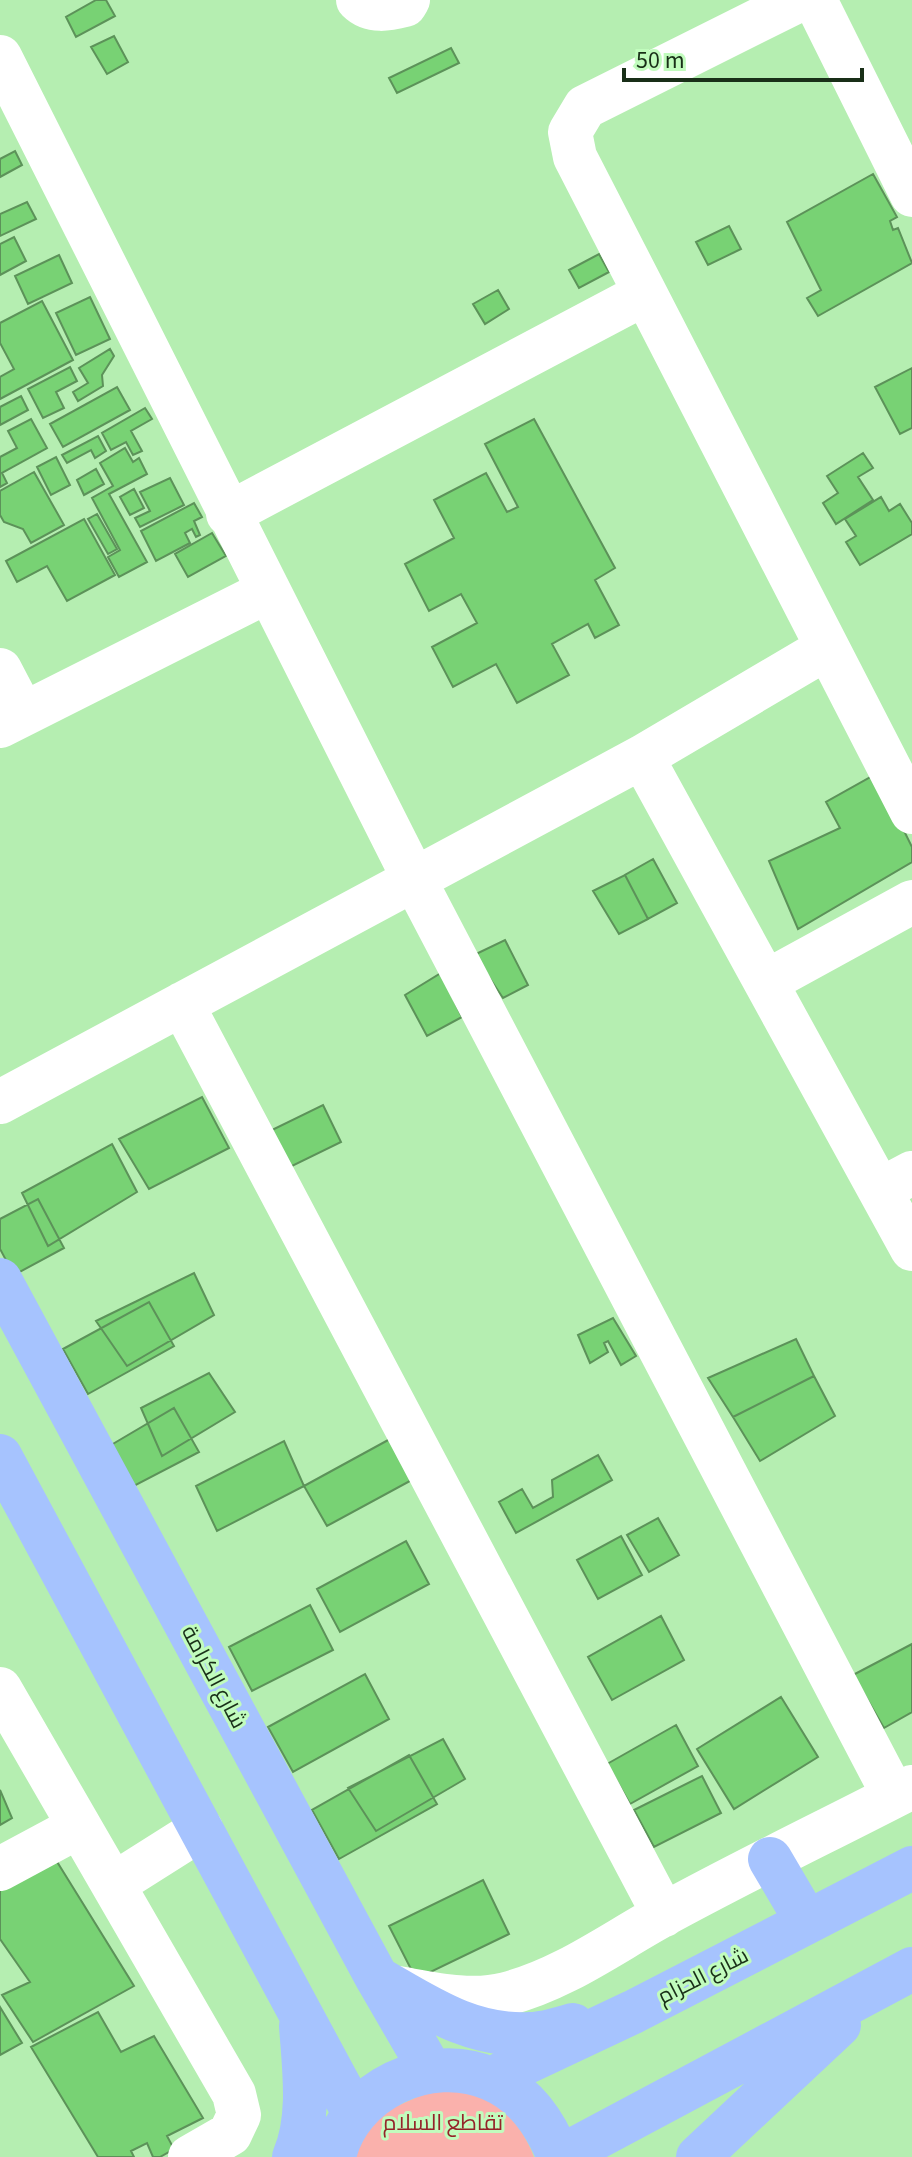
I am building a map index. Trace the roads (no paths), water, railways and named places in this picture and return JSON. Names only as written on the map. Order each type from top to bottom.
[{"type":"main road","name":"شارع الكرامة","points":[[0,1280],[386,1983],[431,2071]]},
{"type":"main road","points":[[0,1456],[354,2113]]},
{"type":"main road","points":[[770,1859],[807,1922]]},
{"type":"main road","name":"شارع الحزام","points":[[491,2079],[633,2012],[912,1868]]},
{"type":"main road","points":[[334,2157],[336,2146],[354,2113],[376,2093],[402,2079],[431,2071],[461,2071],[491,2079],[514,2092],[534,2110],[549,2132],[559,2157],[897,1976]]},
{"type":"main road","points":[[698,2157],[897,1976]]},
{"type":"main road","points":[[386,1983],[434,2012],[472,2029],[506,2034],[533,2034],[633,2012]]},
{"type":"main road","points":[[294,2157],[303,2126],[300,2012]]},
{"type":"street","points":[[358,0],[364,6],[386,10],[405,5],[408,0]]},
{"type":"street","points":[[799,0],[585,107],[570,132],[575,157],[912,812]]},
{"type":"street","points":[[815,0],[912,195]]},
{"type":"street","points":[[0,57],[414,879],[903,1791],[664,1915],[571,1970],[505,1994],[454,1997],[386,1983]]},
{"type":"street","points":[[228,514],[644,294]]},
{"type":"street","points":[[0,670],[12,720],[268,591]]},
{"type":"street","points":[[0,1102],[642,757],[827,648]]},
{"type":"street","points":[[642,757],[766,982],[896,1182],[912,1249]]},
{"type":"street","points":[[766,982],[912,902]]},
{"type":"street","points":[[182,1004],[664,1915]]},
{"type":"street","points":[[0,1689],[234,2094],[239,2115],[230,2134],[190,2157]]},
{"type":"street","points":[[0,1869],[78,1827]]},
{"type":"street","points":[[114,1884],[201,1829]]},
{"type":"park label","name":"تقاطع السلام","points":[[443,2123]]}]
